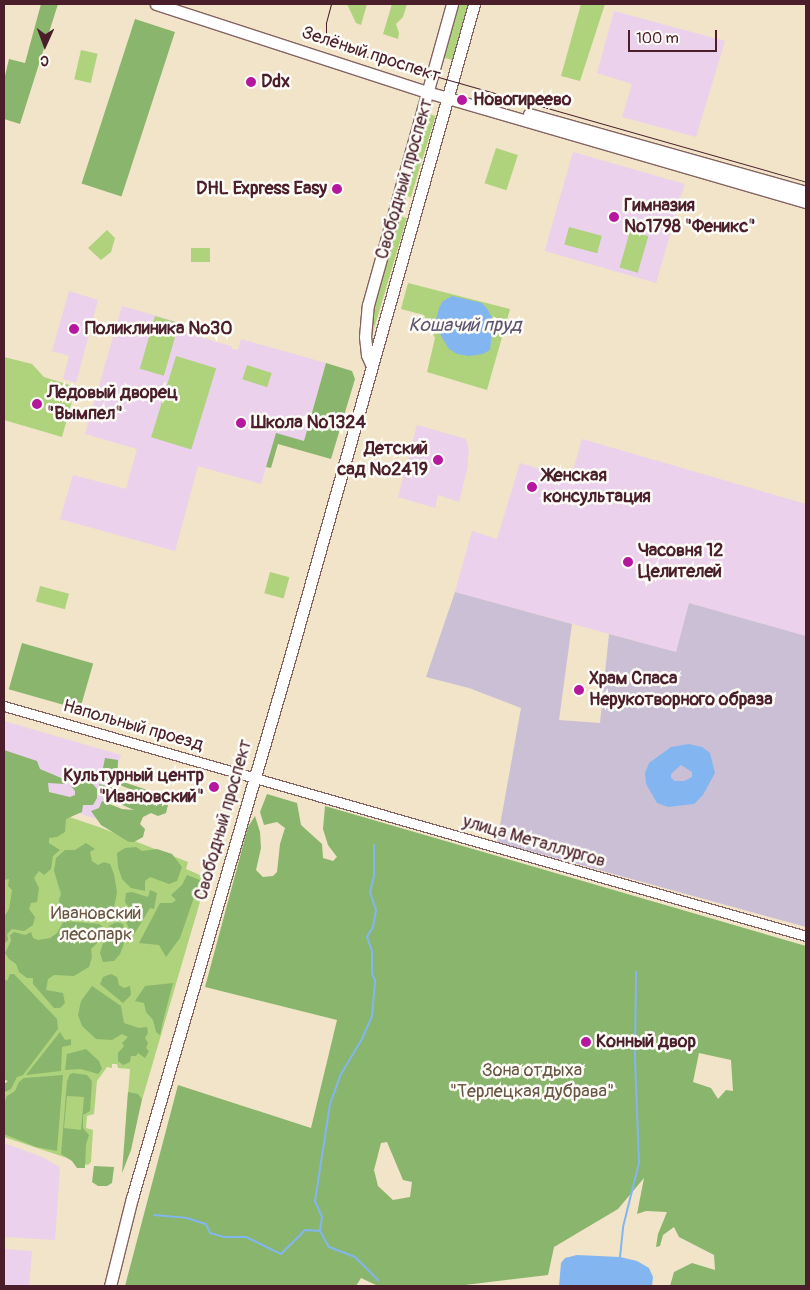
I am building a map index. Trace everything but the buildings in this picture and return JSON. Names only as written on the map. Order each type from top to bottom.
[{"type":"main road","name":"Зелёный проспект","points":[[156,4],[806,202]]},
{"type":"main road","name":"Зелёный проспект","points":[[179,4],[428,88]]},
{"type":"main road","name":"Свободный проспект","points":[[371,364],[365,336],[368,305],[452,4]]},
{"type":"main road","name":"Свободный проспект","points":[[110,1286],[132,1198],[290,657],[371,364],[474,4]]},
{"type":"main road","name":"Зелёный проспект","points":[[448,94],[806,192]]},
{"type":"street","name":"Напольный проезд","points":[[4,706],[254,777]]},
{"type":"street","name":"улица Металлургов","points":[[254,777],[806,936]]},
{"type":"shaded area","points":[[614,11],[725,41],[696,137],[622,117],[632,84],[597,73]]},
{"type":"shaded area","name":"Гимназия №1798 \"Феникс\"","points":[[573,152],[685,184],[656,283],[545,251]]},
{"type":"shaded area","name":"Поликлиника №30","points":[[69,291],[98,300],[76,383],[63,379],[69,356],[52,351]]},
{"type":"shaded area","points":[[122,306],[181,323],[179,331],[231,346],[232,349],[238,350],[241,339],[326,363],[304,441],[276,434],[261,484],[198,466],[175,551],[60,519],[73,475],[126,489],[137,449],[85,434]]},
{"type":"shaded area","name":"Детский сад №2419","points":[[417,425],[466,439],[469,450],[467,470],[459,502],[438,495],[435,508],[398,497]]},
{"type":"shaded area","points":[[582,439],[806,504],[806,636],[689,603],[676,652],[455,592],[472,531],[497,539],[520,463],[571,478]]},
{"type":"shaded area","points":[[455,592],[572,624],[559,720],[600,723],[609,634],[676,652],[689,603],[806,636],[806,927],[497,842],[521,708],[469,688],[426,677]]},
{"type":"shaded area","points":[[4,721],[121,755],[100,820],[4,789]]},
{"type":"shaded area","points":[[4,1143],[42,1157],[60,1167],[55,1240],[4,1237]]},
{"type":"shaded area","points":[[4,1249],[32,1251],[29,1286],[4,1286]]},
{"type":"green space","points":[[41,4],[58,4],[20,124],[4,119],[4,80],[9,59],[25,63]]},
{"type":"green space","points":[[347,4],[367,4],[361,25],[356,23]]},
{"type":"green space","points":[[392,4],[407,4],[403,17],[396,24],[399,33],[398,39],[383,34]]},
{"type":"green space","points":[[457,4],[469,4],[452,60],[442,57]]},
{"type":"green space","points":[[581,4],[605,4],[580,81],[561,76]]},
{"type":"green space","points":[[135,19],[175,32],[121,197],[82,184]]},
{"type":"green space","points":[[81,50],[98,54],[91,83],[74,79]]},
{"type":"green space","points":[[426,113],[436,116],[411,197],[401,194]]},
{"type":"green space","points":[[496,148],[518,155],[506,190],[485,183]]},
{"type":"green space","points":[[396,215],[407,218],[370,342],[373,307]]},
{"type":"green space","points":[[569,227],[602,236],[597,253],[564,244]]},
{"type":"green space","points":[[107,230],[115,238],[111,252],[101,260],[88,248]]},
{"type":"green space","points":[[630,231],[648,236],[638,273],[620,268]]},
{"type":"green space","points":[[191,248],[210,248],[210,262],[191,262]]},
{"type":"green space","points":[[408,283],[510,309],[487,390],[427,372],[435,338],[424,315],[401,309]]},
{"type":"green space","points":[[155,316],[179,323],[164,376],[140,369]]},
{"type":"green space","points":[[176,356],[216,368],[191,450],[151,437]]},
{"type":"green space","name":"Ледовый дворец \"Вымпел\"","points":[[4,357],[32,364],[44,377],[76,387],[62,437],[4,420]]},
{"type":"green space","points":[[326,363],[352,371],[355,379],[331,459],[278,444],[271,468],[266,467],[276,433],[304,441]]},
{"type":"green space","points":[[247,365],[272,373],[267,387],[242,379]]},
{"type":"green space","points":[[270,572],[289,577],[284,598],[264,593]]},
{"type":"green space","points":[[40,586],[69,594],[65,609],[36,601]]},
{"type":"green space","points":[[22,643],[93,663],[80,710],[9,689]]},
{"type":"green space","points":[[4,750],[37,761],[40,769],[66,780],[65,784],[48,783],[49,792],[70,797],[75,795],[75,791],[71,786],[74,781],[80,780],[91,782],[97,789],[97,798],[93,805],[83,805],[82,812],[66,819],[65,832],[57,837],[49,838],[49,843],[60,850],[53,856],[51,869],[44,875],[39,871],[34,878],[39,888],[37,902],[31,903],[29,909],[35,917],[33,925],[24,931],[12,929],[7,934],[8,940],[4,944],[4,917],[9,909],[12,890],[8,886],[9,879],[4,880]]},
{"type":"green space","points":[[105,758],[118,760],[117,780],[169,797],[166,801],[168,805],[166,813],[158,816],[151,813],[143,817],[140,824],[145,829],[143,837],[134,842],[129,842],[101,825],[91,811],[99,808],[102,801],[122,809],[134,810],[106,798],[102,792],[99,784],[127,792],[130,789],[101,778]]},
{"type":"green space","name":"Зона отдыха \"Терлецкая дубрава\"","points":[[267,794],[297,803],[301,825],[322,844],[323,858],[333,861],[337,857],[328,845],[323,829],[325,806],[806,946],[806,1286],[670,1286],[674,1272],[692,1263],[715,1270],[714,1255],[679,1237],[674,1227],[663,1235],[660,1246],[656,1247],[658,1234],[667,1212],[646,1211],[637,1214],[644,1178],[618,1209],[554,1247],[548,1275],[457,1286],[378,1286],[361,1278],[356,1286],[125,1286],[178,1085],[311,1128],[337,1020],[205,987],[248,827],[255,816],[260,832],[261,848],[256,870],[263,877],[273,876],[277,872],[280,844],[285,828],[277,822],[264,825],[260,812]],"holes":[[[699,1053],[731,1060],[733,1091],[726,1090],[718,1099],[711,1088],[693,1082]],[[387,1142],[403,1180],[412,1182],[410,1197],[393,1200],[378,1186],[374,1170],[381,1143]]]},
{"type":"green space","name":"Ивановский лесопарк","points":[[4,795],[99,827],[188,862],[186,869],[207,878],[132,1134],[125,1134],[130,1069],[118,1068],[117,1064],[112,1064],[112,1068],[107,1067],[97,1081],[94,1114],[87,1116],[86,1128],[93,1130],[91,1162],[88,1165],[4,1137],[4,1099],[8,1081],[4,1080]]},
{"type":"green space","points":[[86,843],[95,849],[90,852],[92,861],[98,865],[104,862],[110,864],[114,874],[117,892],[115,903],[112,914],[103,917],[64,915],[60,910],[59,900],[61,894],[54,871],[56,858],[65,850],[75,850]]},
{"type":"green space","points":[[136,847],[142,851],[157,849],[172,854],[182,867],[177,881],[169,884],[150,877],[145,881],[145,891],[131,888],[122,879],[118,867],[117,853],[125,848]]},
{"type":"green space","points":[[187,875],[200,880],[180,938],[166,957],[159,945],[139,943],[160,903],[172,903],[176,900],[171,895],[182,885]]},
{"type":"green space","points":[[150,890],[157,893],[154,909],[150,908],[135,933],[131,933],[126,922],[129,919],[130,909],[125,902],[126,893],[132,892],[148,897]]},
{"type":"green space","points":[[64,921],[99,924],[102,926],[97,933],[97,943],[91,949],[92,957],[89,967],[74,976],[54,975],[48,979],[46,990],[63,993],[65,1003],[60,1008],[54,1008],[33,984],[33,978],[27,978],[19,972],[16,964],[5,953],[11,941],[10,935],[14,932],[25,935],[31,932],[33,938],[38,940],[50,938],[57,933]]},
{"type":"green space","points":[[117,922],[123,924],[126,938],[120,954],[114,961],[103,962],[100,953],[107,930],[110,925]]},
{"type":"green space","points":[[10,974],[14,974],[57,1019],[58,1029],[23,1075],[17,1077],[11,1089],[5,1092],[4,1084],[8,1081],[4,1079],[4,979],[7,981]]},
{"type":"green space","points":[[111,974],[117,977],[119,985],[124,988],[130,986],[131,995],[123,1003],[100,984],[103,977]]},
{"type":"green space","points":[[173,983],[160,1035],[156,1032],[153,1020],[146,1012],[144,1003],[135,1001],[145,986]]},
{"type":"green space","points":[[92,986],[121,1006],[124,1023],[139,1028],[147,1027],[148,1033],[145,1038],[148,1043],[146,1048],[149,1051],[145,1058],[138,1053],[136,1056],[131,1056],[130,1062],[123,1065],[118,1061],[118,1053],[124,1046],[122,1043],[128,1037],[122,1034],[112,1040],[96,1039],[82,1026],[78,1015],[81,1001]]},
{"type":"green space","points":[[60,1032],[65,1040],[71,1039],[71,1045],[62,1047],[61,1071],[26,1075]]},
{"type":"green space","points":[[86,1049],[99,1061],[102,1069],[98,1074],[81,1069],[65,1070],[67,1054]]},
{"type":"green space","points":[[70,1074],[87,1075],[92,1081],[90,1111],[83,1115],[83,1128],[89,1135],[86,1144],[85,1168],[77,1168],[72,1161],[61,1154],[67,1081]],"holes":[[[67,1096],[84,1097],[81,1130],[64,1128]]]},
{"type":"green space","points":[[63,1075],[57,1151],[36,1147],[4,1134],[4,1103],[7,1096],[15,1091],[19,1082],[24,1078]]},
{"type":"green space","points":[[128,1092],[138,1094],[142,1099],[131,1150],[122,1173]]},
{"type":"green space","points":[[94,1166],[114,1167],[112,1183],[107,1186],[98,1186],[92,1182]]},
{"type":"water","name":"Кошачий пруд","points":[[452,296],[482,303],[488,310],[492,318],[490,350],[483,354],[469,356],[457,354],[449,349],[441,336],[436,320],[443,301]]},
{"type":"water","points":[[689,744],[702,747],[710,753],[715,773],[703,795],[694,804],[668,807],[657,803],[646,784],[645,773],[649,763],[671,747]],"holes":[[[681,765],[692,772],[692,777],[684,781],[675,781],[671,778],[671,774]]]},
{"type":"water","points":[[577,1255],[620,1257],[637,1261],[649,1268],[653,1277],[652,1286],[559,1286],[561,1263],[565,1258]]},
{"type":"waterway","points":[[320,1231],[322,1217],[315,1201],[330,1104],[341,1074],[361,1041],[372,1016],[375,980],[372,974],[372,951],[367,937],[373,927],[376,910],[370,893],[374,876],[374,845]]},
{"type":"waterway","points":[[620,1257],[623,1227],[639,1163],[635,1058],[636,972]]},
{"type":"waterway","points":[[154,1215],[187,1218],[206,1224],[210,1233],[224,1237],[246,1237],[281,1254],[305,1230],[320,1231],[329,1247],[355,1257],[378,1280]]},
{"type":"tram line","points":[[331,4],[326,23],[326,34],[332,44],[340,49],[806,182]]},
{"type":"place","name":"Ddx","points":[[251,82]]},
{"type":"place","name":"Новогиреево","points":[[462,100]]},
{"type":"place","name":"DHL Express Easy","points":[[337,189]]},
{"type":"place","name":"Гимназия №1798 \"Феникс\"","points":[[614,217]]},
{"type":"place","name":"Поликлиника №30","points":[[74,329]]},
{"type":"place","name":"Ледовый дворец \"Вымпел\"","points":[[37,404]]},
{"type":"place","name":"Школа №1324","points":[[241,423]]},
{"type":"place","name":"Детский сад №2419","points":[[438,460]]},
{"type":"place","name":"Женская консультация","points":[[532,487]]},
{"type":"place","name":"Часовня 12 Целителей","points":[[628,562]]},
{"type":"place","name":"Храм Спаса Нерукотворного образа","points":[[579,690]]},
{"type":"place","name":"Культурный центр \"Ивановский\"","points":[[214,787]]},
{"type":"place","name":"Конный двор","points":[[586,1042]]}]
